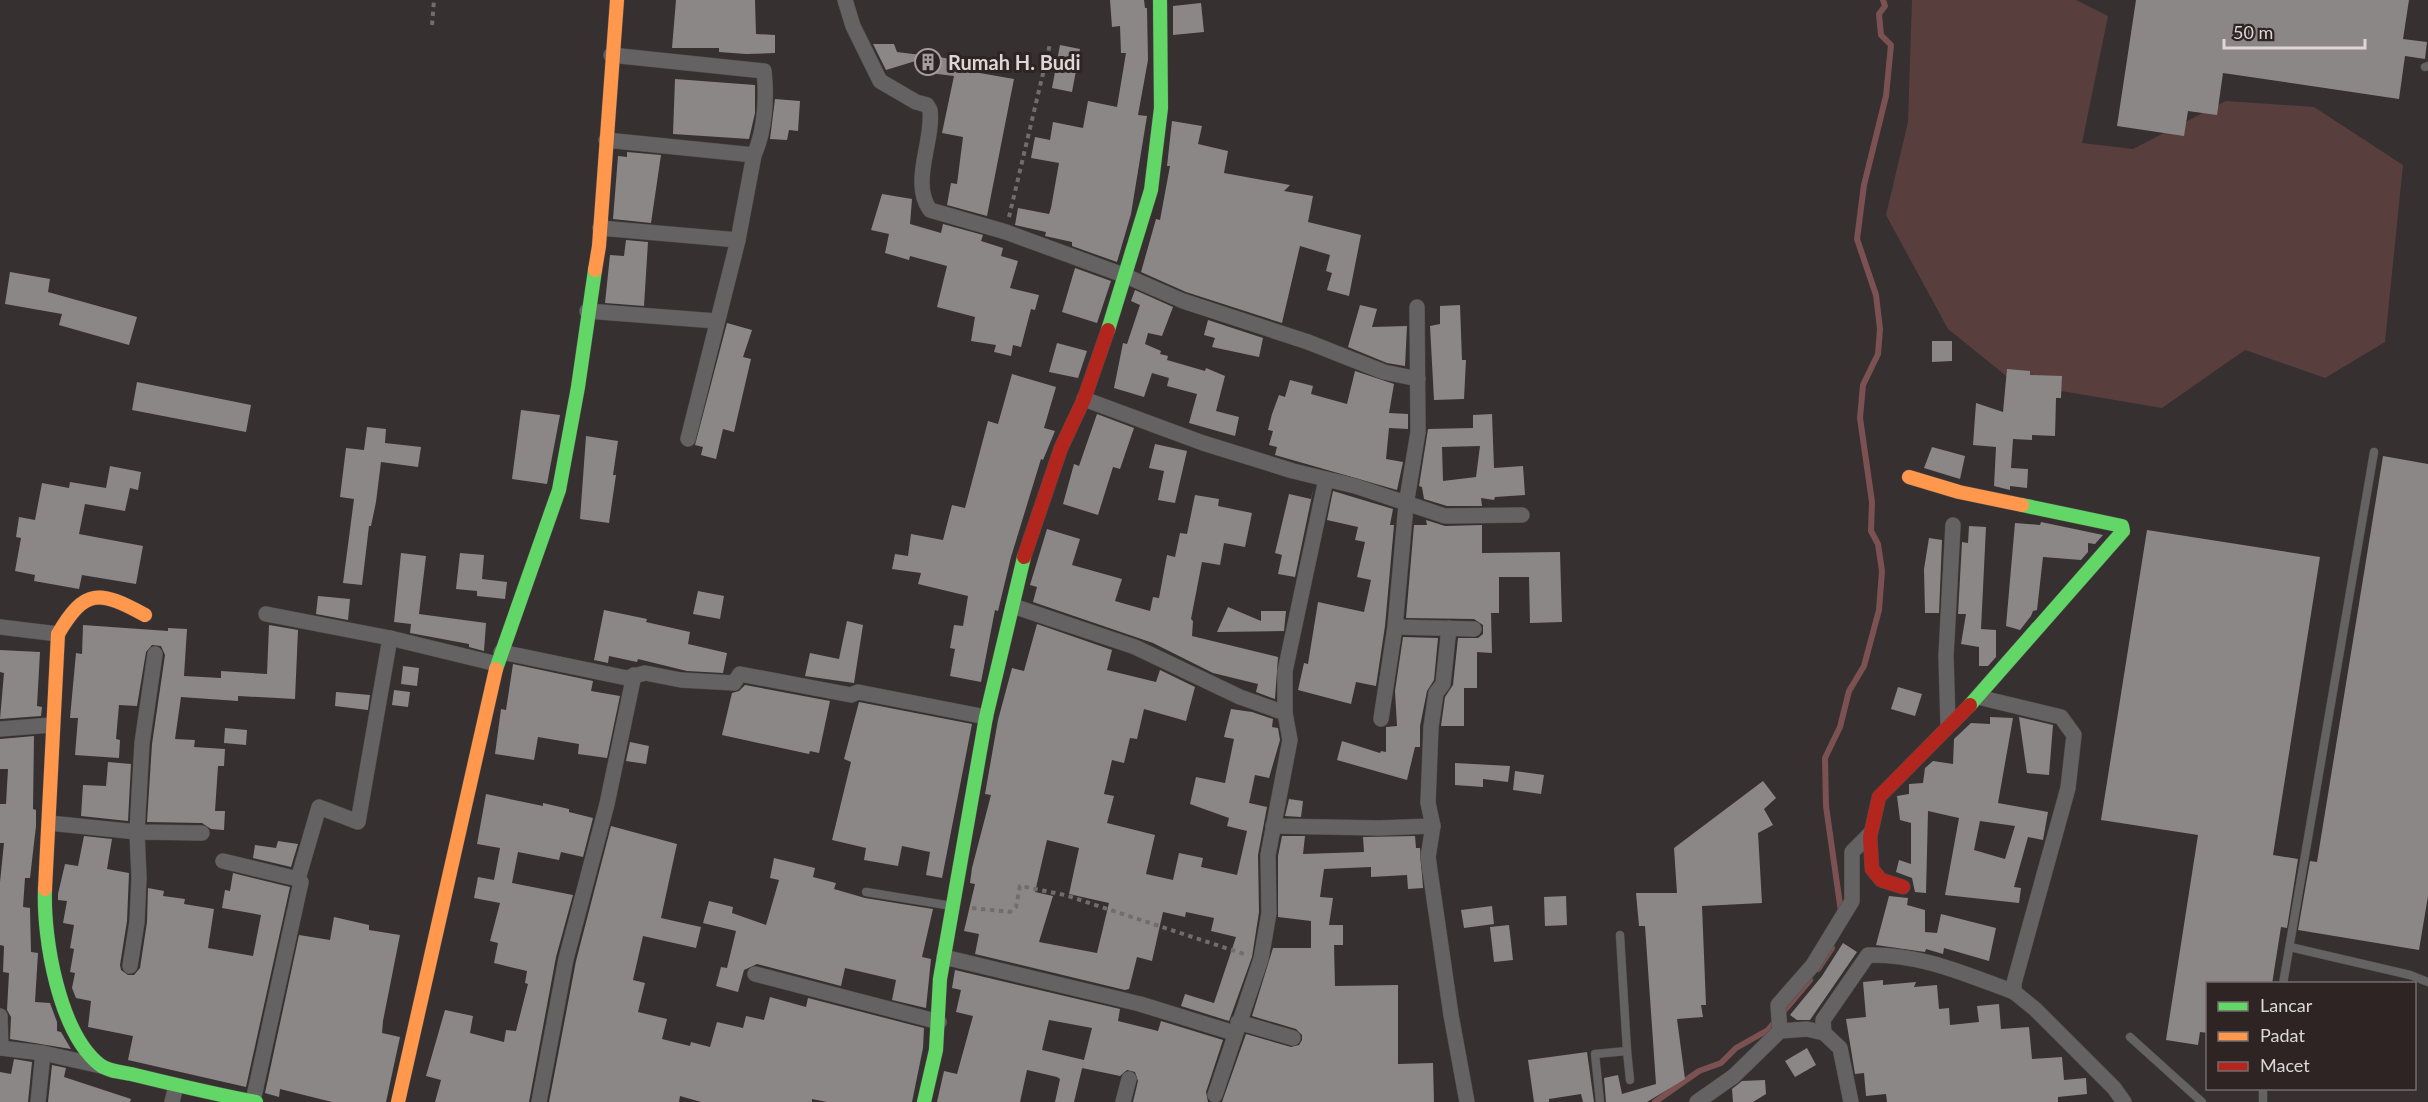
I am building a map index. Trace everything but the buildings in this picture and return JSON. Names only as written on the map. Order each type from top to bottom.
[{"type":"street","points":[[398,1102],[499,658],[559,490],[578,387],[600,228],[611,55],[617,0]]},
{"type":"street","points":[[845,0],[853,26],[880,81],[916,102],[927,105],[930,110],[922,182],[925,204],[937,213],[1006,232],[1126,276],[1183,301],[1308,342],[1384,372],[1418,379]]},
{"type":"street","points":[[924,1102],[936,1050],[940,979],[986,717],[1013,606],[1030,538],[1061,448],[1084,399],[1126,276],[1151,190],[1159,141],[1162,53],[1160,0]]},
{"type":"street","points":[[611,55],[764,71],[766,86],[760,143],[754,155],[738,240],[688,439]]},
{"type":"street","points":[[606,140],[754,155]]},
{"type":"street","points":[[600,228],[738,240]]},
{"type":"street","points":[[1381,719],[1395,627],[1406,505],[1418,432],[1418,307]]},
{"type":"street","points":[[587,310],[716,321]]},
{"type":"street","points":[[1084,399],[1203,442],[1355,486],[1406,505],[1445,516],[1522,515]]},
{"type":"street","points":[[1903,887],[1876,876],[1873,868],[1870,834],[1873,812],[1879,797],[1948,724],[1978,697],[2123,529],[1959,492],[1909,477]]},
{"type":"street","points":[[1215,1095],[1236,1027],[1261,960],[1269,913],[1268,855],[1290,740],[1285,713],[1285,671],[1326,479]]},
{"type":"street","points":[[1948,724],[1946,656],[1953,525]]},
{"type":"street","points":[[101,1066],[85,1047],[75,1028],[48,948],[44,923],[58,634],[77,604],[89,599],[104,598],[146,615]]},
{"type":"street","points":[[1013,606],[1135,646],[1240,697],[1285,713]]},
{"type":"street","points":[[266,614],[390,639],[627,678],[645,672],[681,680],[734,683],[740,674],[851,695],[858,692],[986,717]]},
{"type":"street","points":[[0,627],[58,634]]},
{"type":"street","points":[[1395,627],[1474,629]]},
{"type":"street","points":[[1449,628],[1443,684],[1436,693],[1431,727],[1428,803],[1432,826],[1428,857],[1451,1015],[1467,1102]]},
{"type":"street","points":[[0,1016],[1,1048],[44,1053],[176,1086],[255,1102],[301,882],[298,879],[319,807],[358,822],[390,639]]},
{"type":"street","points":[[129,966],[137,922],[139,878],[137,832],[142,742],[155,654]]},
{"type":"street","points":[[539,1102],[566,959],[607,804],[634,675]]},
{"type":"street","points":[[1978,697],[2061,717],[2074,735],[2068,788],[2014,983],[2014,992]]},
{"type":"street","points":[[0,729],[52,725]]},
{"type":"street","points":[[49,823],[137,832],[202,833]]},
{"type":"street","points":[[1273,826],[1379,828],[1432,826]]},
{"type":"street","points":[[1780,1031],[1778,1005],[1813,965],[1852,901],[1852,852],[1870,834]]},
{"type":"street","points":[[223,861],[298,879]]},
{"type":"street","points":[[1824,1033],[1823,1020],[1868,955],[1898,955],[1926,960],[2014,992],[2035,1008],[2114,1088],[2124,1102]]},
{"type":"street","points":[[944,957],[1236,1027],[1293,1038]]},
{"type":"street","points":[[755,974],[939,1022]]},
{"type":"street","points":[[1697,1102],[1734,1076],[1780,1031],[1807,1029],[1824,1033],[1840,1048],[1851,1102]]},
{"type":"street","points":[[38,1102],[44,1053]]},
{"type":"street","points":[[1123,1102],[1129,1079]]},
{"type":"street","points":[[172,1102],[176,1086]]},
{"type":"lane","points":[[2283,982],[2374,452]]},
{"type":"lane","points":[[866,892],[953,906]]},
{"type":"lane","points":[[1620,935],[1630,1080]]},
{"type":"lane","points":[[2290,947],[2410,975],[2428,982]]},
{"type":"lane","points":[[2130,1036],[2202,1102]]},
{"type":"lane","points":[[1600,1102],[1595,1054],[1627,1051]]},
{"type":"path","points":[[432,25],[434,0]]},
{"type":"path","points":[[1006,232],[1050,44]]},
{"type":"path","points":[[953,906],[1010,912],[1016,907],[1020,886],[1065,895],[1261,960]]},
{"type":"shaded area","points":[[1912,0],[2076,0],[2108,16],[2082,143],[2133,149],[2226,101],[2314,107],[2403,165],[2385,342],[2325,378],[2245,350],[2162,408],[2015,383],[1948,329],[1886,215],[1908,122]]},
{"type":"waterway","points":[[1841,912],[1826,806],[1825,758],[1840,727],[1849,691],[1864,666],[1879,610],[1882,571],[1878,544],[1871,531],[1872,502],[1860,418],[1863,385],[1878,354],[1880,329],[1876,295],[1857,239],[1864,185],[1886,96],[1891,45],[1881,35],[1879,14],[1885,6],[1883,0]]},
{"type":"waterway","points":[[1818,969],[1832,948]]},
{"type":"waterway","points":[[1655,1102],[1699,1071],[1721,1063],[1736,1048],[1768,1030],[1810,980]]},
{"type":"traffic: fast","points":[[1108,330],[1151,190],[1161,108],[1160,0]]},
{"type":"traffic: fast","points":[[496,669],[559,490],[578,387],[595,270]]},
{"type":"traffic: fast","points":[[1970,705],[2123,531],[2122,526],[2022,505]]},
{"type":"traffic: fast","points":[[924,1102],[936,1050],[940,979],[986,717],[1024,557]]},
{"type":"traffic: fast","points":[[45,889],[47,933],[56,983],[74,1031],[86,1050],[100,1065],[115,1071],[256,1102]]},
{"type":"traffic: slow","points":[[595,270],[599,246],[617,0]]},
{"type":"traffic: slow","points":[[1909,477],[1959,492],[2022,505]]},
{"type":"traffic: slow","points":[[45,889],[58,634],[77,608],[85,601],[94,598],[116,601],[145,615]]},
{"type":"traffic: slow","points":[[398,1102],[496,669]]},
{"type":"traffic: jam","points":[[1024,557],[1061,448],[1084,399],[1108,330]]},
{"type":"traffic: jam","points":[[1903,887],[1881,880],[1872,869],[1870,837],[1879,797],[1970,705]]},
{"type":"place","name":"Rumah H. Budi","points":[[928,62]]}]
